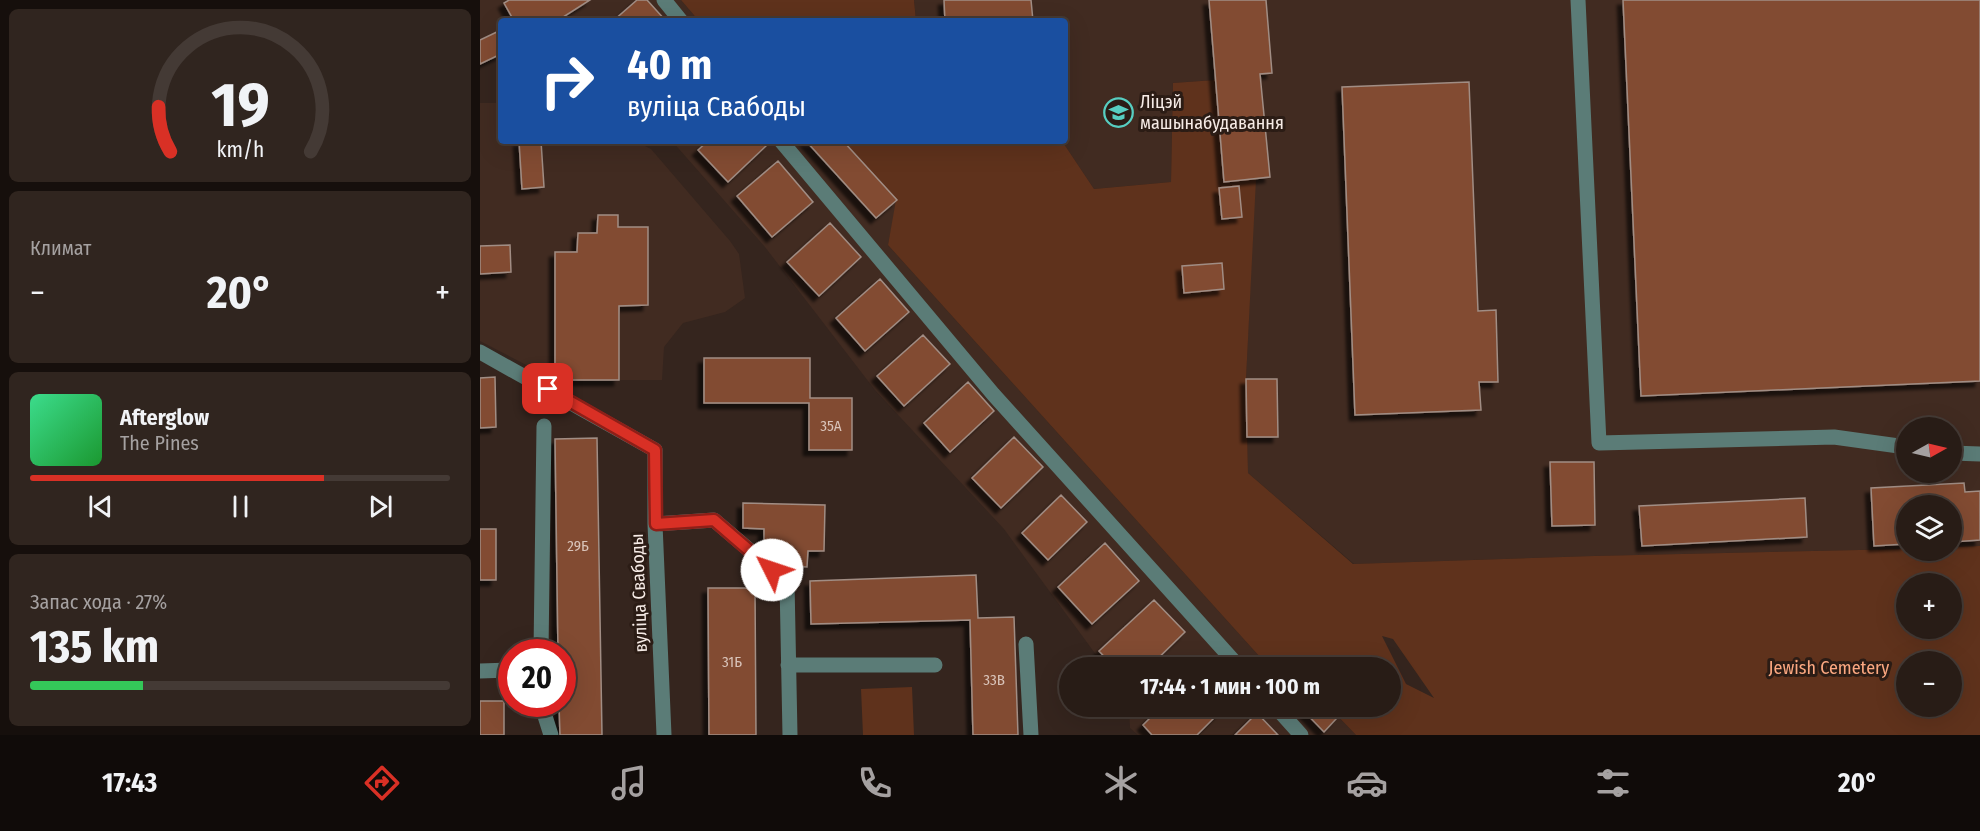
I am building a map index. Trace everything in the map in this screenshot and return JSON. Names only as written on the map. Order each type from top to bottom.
[{"type":"street","points":[[664,0],[679,18]]},
{"type":"street","points":[[1578,0],[1599,442],[1834,437],[1896,446]]},
{"type":"street","points":[[784,144],[993,394],[1230,657]]},
{"type":"street","name":"вуліца Свабоды","points":[[480,352],[655,450],[664,735]]},
{"type":"street","points":[[540,639],[544,426]]},
{"type":"street","points":[[1962,453],[1980,454]]},
{"type":"street","points":[[656,524],[714,520],[787,582],[790,735]]},
{"type":"street","points":[[1026,644],[1031,735]]},
{"type":"street","points":[[788,665],[935,665]]},
{"type":"street","points":[[480,671],[498,670]]},
{"type":"street","points":[[546,717],[551,735]]},
{"type":"street","points":[[1285,717],[1301,735]]},
{"type":"shaded area","points":[[480,0],[681,0],[696,18],[498,18],[498,55],[480,64]]},
{"type":"shaded area","points":[[914,0],[1980,0],[1980,546],[1962,547],[1962,495],[1896,495],[1896,549],[1354,564],[1248,473],[1246,379],[1255,179],[1224,182],[1214,80],[1173,83],[1171,182],[1094,189],[1064,144],[1068,144],[1068,18],[916,18]]},
{"type":"shaded area","points":[[480,103],[498,103],[498,144],[641,144],[651,149],[739,254],[745,298],[725,312],[683,323],[664,347],[662,380],[555,380],[480,341]]},
{"type":"shaded area","points":[[675,144],[846,144],[897,200],[888,245],[1260,657],[1098,657],[1004,529],[875,390],[765,247]]},
{"type":"shaded area","points":[[1129,717],[1339,717],[1356,735],[1138,735],[1130,728]]},
{"type":"green space","points":[[681,0],[914,0],[916,18],[696,18]]},
{"type":"green space","name":"Jewish Cemetery","points":[[1215,80],[1224,181],[1256,179],[1246,379],[1248,473],[1353,564],[1896,549],[1896,561],[1962,561],[1962,547],[1980,546],[1980,735],[1356,735],[1339,717],[1401,717],[1401,674],[1406,684],[1434,698],[1393,639],[1382,636],[1392,657],[1260,657],[888,245],[896,200],[846,144],[1064,144],[1094,189],[1171,182],[1173,83]]},
{"type":"green space","points":[[912,687],[914,735],[863,735],[861,689]]},
{"type":"building","points":[[509,0],[590,0],[562,18],[512,18],[504,3]]},
{"type":"building","points":[[637,0],[647,0],[663,18],[616,18]]},
{"type":"building","points":[[944,0],[1031,0],[1033,18],[945,18]]},
{"type":"building","points":[[1209,0],[1266,0],[1272,73],[1260,74],[1270,177],[1224,182]]},
{"type":"building","points":[[1623,0],[1980,0],[1980,381],[1641,396]]},
{"type":"building","points":[[498,31],[498,55],[480,64],[480,40]]},
{"type":"building","points":[[1469,82],[1478,311],[1496,310],[1498,382],[1479,382],[1481,410],[1355,415],[1342,87]]},
{"type":"building","points":[[519,144],[541,144],[544,187],[522,189]]},
{"type":"building","points":[[705,144],[764,144],[766,146],[728,182],[698,150]]},
{"type":"building","points":[[809,144],[846,144],[897,200],[876,218]]},
{"type":"building","points":[[778,161],[813,202],[772,237],[737,196]]},
{"type":"building","points":[[1239,186],[1242,217],[1222,219],[1219,188]]},
{"type":"building","points":[[598,215],[618,215],[618,227],[648,227],[648,305],[619,306],[619,380],[555,380],[555,252],[577,252],[578,233],[597,233]]},
{"type":"building","points":[[830,223],[861,257],[819,296],[787,262]]},
{"type":"building","points":[[510,245],[511,272],[480,274],[480,246]]},
{"type":"building","points":[[1222,263],[1224,289],[1184,293],[1182,266]]},
{"type":"building","points":[[880,279],[909,312],[865,351],[836,318]]},
{"type":"building","points":[[923,335],[950,364],[904,406],[877,376]]},
{"type":"building","points":[[704,358],[810,358],[810,398],[852,398],[852,450],[809,450],[809,403],[704,403]]},
{"type":"building","points":[[495,377],[496,427],[480,428],[480,378]]},
{"type":"building","points":[[1246,379],[1277,379],[1278,437],[1247,437]]},
{"type":"building","points":[[968,382],[994,411],[950,452],[924,423]]},
{"type":"building","points":[[1014,437],[1043,467],[1001,508],[972,478]]},
{"type":"building","points":[[597,438],[602,735],[560,735],[559,717],[576,717],[576,639],[558,639],[555,439]]},
{"type":"building","points":[[1550,462],[1594,462],[1595,525],[1552,526]]},
{"type":"building","points":[[1964,483],[1965,492],[1980,491],[1980,540],[1962,541],[1962,495],[1896,495],[1896,545],[1874,546],[1871,488]]},
{"type":"building","points":[[1061,495],[1087,522],[1048,560],[1022,533]]},
{"type":"building","points":[[1805,498],[1807,537],[1642,546],[1639,506]]},
{"type":"building","points":[[743,503],[825,505],[824,551],[808,551],[807,567],[788,566],[788,548],[764,547],[764,529],[743,528]]},
{"type":"building","points":[[480,529],[496,529],[496,580],[480,580]]},
{"type":"building","points":[[1105,543],[1139,581],[1092,624],[1058,587]]},
{"type":"building","points":[[976,575],[978,618],[1014,617],[1018,735],[973,735],[970,620],[811,624],[810,581]]},
{"type":"building","points":[[708,588],[755,588],[756,735],[709,735]]},
{"type":"building","points":[[1154,600],[1185,632],[1159,657],[1105,657],[1099,651]]},
{"type":"building","points":[[480,701],[498,701],[498,717],[504,717],[504,735],[480,735]]},
{"type":"building","points":[[1151,717],[1215,717],[1197,735],[1152,735],[1143,725]]},
{"type":"building","points":[[1253,717],[1261,717],[1278,735],[1235,735]]},
{"type":"building","points":[[1310,717],[1334,717],[1336,719],[1324,732]]},
{"type":"place","name":"Ліцэй машынабудавання","points":[[1119,112]]},
{"type":"route","points":[[548,389],[655,450],[656,524],[714,520],[772,570]]}]
